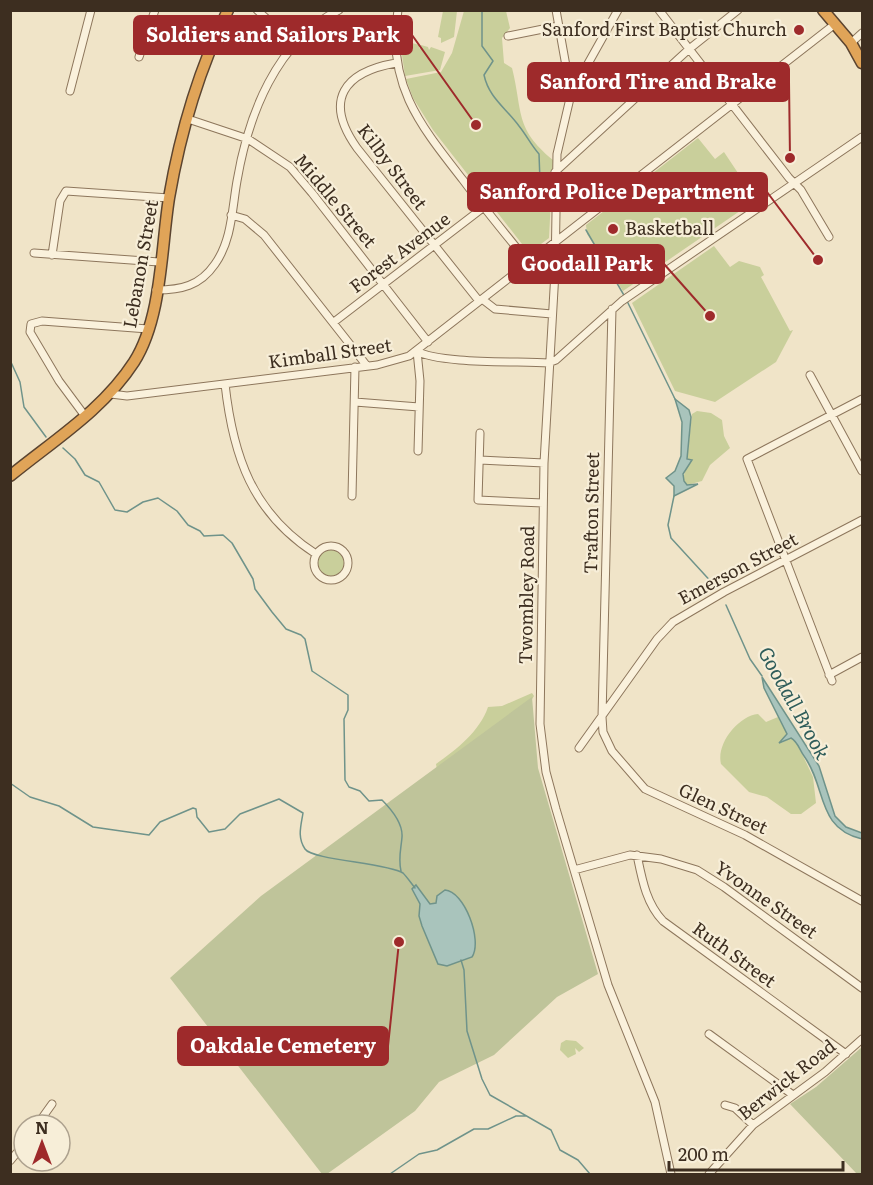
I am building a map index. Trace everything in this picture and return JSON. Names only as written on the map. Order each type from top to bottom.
[{"type":"highway","name":"Lebanon Street","points":[[10,476],[111,394],[135,360],[148,329],[169,198],[188,119],[211,49],[228,10]]},
{"type":"highway","points":[[823,10],[857,47],[862,63]]},
{"type":"street","points":[[70,91],[90,10]]},
{"type":"street","points":[[139,57],[155,10]]},
{"type":"street","points":[[257,10],[295,44]]},
{"type":"street","points":[[156,290],[190,286],[208,274],[225,247],[237,179],[248,139],[272,76],[295,44],[316,25],[339,10]]},
{"type":"street","points":[[399,10],[396,63],[415,114],[529,263]]},
{"type":"street","points":[[556,10],[571,94]]},
{"type":"street","name":"Twombley Road","points":[[618,10],[571,94],[559,140],[555,172],[552,314],[543,503],[541,737],[546,772],[608,985],[653,1095],[671,1174]]},
{"type":"street","points":[[659,10],[731,105],[806,197],[829,237]]},
{"type":"street","points":[[555,172],[688,50],[738,10]]},
{"type":"street","name":"Kimball Street","points":[[111,394],[127,396],[398,361],[417,351],[835,24]]},
{"type":"street","points":[[508,36],[558,26]]},
{"type":"street","points":[[857,47],[862,33]]},
{"type":"street","name":"Kilby Street","points":[[396,63],[370,69],[354,78],[342,99],[340,117],[355,145],[480,300]]},
{"type":"street","name":"Middle Street","points":[[188,119],[248,139],[282,161],[302,180],[428,342]]},
{"type":"street","points":[[417,351],[427,356],[448,358],[548,363],[563,355],[622,301],[862,137]]},
{"type":"street","points":[[52,255],[63,192],[169,198]]},
{"type":"street","name":"Forest Avenue","points":[[334,322],[484,207]]},
{"type":"street","points":[[231,215],[245,219],[260,230],[367,366]]},
{"type":"street","points":[[34,253],[159,262]]},
{"type":"street","points":[[480,300],[494,309],[552,314]]},
{"type":"street","name":"Trafton Street","points":[[602,717],[612,309]]},
{"type":"street","points":[[85,417],[59,381],[30,332],[31,324],[42,321],[148,329]]},
{"type":"street","points":[[417,351],[420,361],[418,451]]},
{"type":"street","points":[[352,496],[355,367]]},
{"type":"street","points":[[810,375],[862,471]]},
{"type":"street","points":[[225,384],[231,433],[252,486],[282,526],[316,554]]},
{"type":"street","points":[[862,399],[747,459],[830,678],[862,657]]},
{"type":"street","points":[[355,402],[419,407]]},
{"type":"street","points":[[480,433],[478,500],[543,503]]},
{"type":"street","points":[[480,460],[544,463]]},
{"type":"street","name":"Emerson Street","points":[[579,748],[657,639],[673,622],[862,520]]},
{"type":"street","points":[[329,547],[339,549],[346,559],[345,572],[334,580],[321,578],[315,567],[316,554],[329,547]]},
{"type":"street","name":"Glen Street","points":[[602,717],[603,732],[612,751],[645,789],[745,835],[862,901]]},
{"type":"street","name":"Yvonne Street","points":[[574,870],[623,856],[637,855],[661,859],[703,873],[862,988]]},
{"type":"street","name":"Ruth Street","points":[[637,855],[646,893],[654,911],[663,921],[846,1054]]},
{"type":"street","points":[[709,1034],[793,1095]]},
{"type":"street","name":"Berwick Road","points":[[709,1174],[753,1125],[846,1054],[862,1039]]},
{"type":"street","points":[[46,1113],[52,1104]]},
{"type":"street","points":[[725,1105],[735,1108],[753,1125]]},
{"type":"green space","points":[[443,11],[457,11],[454,37],[441,43],[441,38],[438,37]]},
{"type":"green space","points":[[464,11],[506,11],[510,28],[502,38],[504,63],[512,68],[526,128],[540,149],[553,160],[549,238],[529,253],[433,130],[413,98],[406,79],[441,72],[452,53]]},
{"type":"green space","points":[[401,36],[405,36],[406,42],[410,43],[410,48],[412,43],[419,45],[419,49],[421,45],[428,47],[429,50],[431,47],[445,52],[440,70],[405,76],[400,41]]},
{"type":"green space","points":[[698,138],[715,159],[724,152],[756,200],[623,291],[587,234],[586,225]]},
{"type":"green space","points":[[714,246],[730,267],[739,261],[760,267],[764,275],[761,277],[790,331],[793,330],[776,362],[715,402],[675,391],[632,303]]},
{"type":"green space","points":[[697,411],[711,413],[722,420],[724,436],[730,448],[710,465],[702,481],[687,485],[683,478],[688,463],[692,460],[687,459],[692,414]]},
{"type":"green space","points":[[331,550],[340,554],[344,563],[340,572],[331,576],[322,572],[318,563],[322,554]]},
{"type":"green space","points":[[532,693],[534,696],[523,714],[437,770],[436,764],[473,732],[488,707],[502,706]]},
{"type":"green space","points":[[532,697],[538,768],[598,974],[557,997],[494,1055],[439,1082],[415,1111],[327,1174],[322,1174],[170,978],[261,896]]},
{"type":"green space","points":[[758,714],[766,722],[778,717],[787,734],[781,743],[791,738],[796,741],[813,777],[816,803],[801,814],[791,814],[767,797],[749,792],[721,764],[722,748],[730,732],[743,720]]},
{"type":"green space","points":[[566,1040],[576,1041],[584,1048],[579,1052],[575,1048],[576,1054],[568,1058],[560,1050],[561,1043]]},
{"type":"green space","points":[[862,1047],[862,1174],[857,1174],[790,1104],[816,1087]]},
{"type":"water","points":[[675,399],[689,410],[691,417],[687,459],[692,460],[683,474],[684,481],[687,485],[698,484],[674,496],[674,486],[666,478],[675,471],[681,456],[682,422]]},
{"type":"water","points":[[762,677],[819,766],[835,816],[846,827],[862,833],[862,839],[847,834],[829,816],[811,768],[795,742],[791,738],[779,743],[787,734],[764,688]]},
{"type":"water","points":[[416,885],[430,904],[436,903],[437,896],[445,890],[459,898],[473,929],[475,949],[472,957],[447,966],[438,964],[419,916],[420,904],[412,889]]},
{"type":"waterway","name":"Goodall Brook","points":[[482,10],[482,46],[493,61],[484,75],[486,83],[539,154],[540,181],[550,188]]},
{"type":"waterway","name":"Goodall Brook","points":[[586,230],[625,297]]},
{"type":"waterway","name":"Goodall Brook","points":[[627,301],[675,399]]},
{"type":"waterway","points":[[10,360],[20,382],[24,407],[46,437]]},
{"type":"waterway","points":[[63,448],[75,459],[85,475],[99,482],[115,510],[127,512],[143,502],[158,498],[177,511],[188,525],[200,531],[204,536],[223,535],[232,543],[253,579],[255,589],[272,612],[286,629],[305,639],[312,671],[348,695],[348,710],[344,719],[345,780],[349,787],[360,791],[369,801],[382,800],[396,817],[402,832],[401,871]]},
{"type":"waterway","name":"Goodall Brook","points":[[674,496],[668,525],[671,538],[715,586]]},
{"type":"waterway","name":"Goodall Brook","points":[[726,605],[750,659],[762,676]]},
{"type":"waterway","points":[[10,783],[30,797],[59,806],[93,827],[149,835],[160,822],[193,808],[196,809],[197,817],[209,832],[225,829],[240,814],[279,799],[303,813],[301,840],[305,849],[311,853],[403,873],[415,888]]},
{"type":"waterway","points":[[461,960],[464,970],[467,1031],[482,1079],[490,1095],[551,1130],[560,1150],[578,1160],[590,1174]]},
{"type":"waterway","points":[[390,1174],[419,1154],[437,1150],[474,1129],[488,1129],[516,1116],[526,1116]]},
{"type":"place","name":"Sanford First Baptist Church","points":[[799,30]]},
{"type":"place","name":"Soldiers and Sailors Park","points":[[476,125]]},
{"type":"place","name":"Sanford Tire and Brake","points":[[790,158]]},
{"type":"place","name":"Basketball","points":[[613,229]]},
{"type":"place","name":"Sanford Police Department","points":[[818,260]]},
{"type":"place","name":"Goodall Park","points":[[710,316]]},
{"type":"place","name":"Oakdale Cemetery","points":[[399,942]]}]
